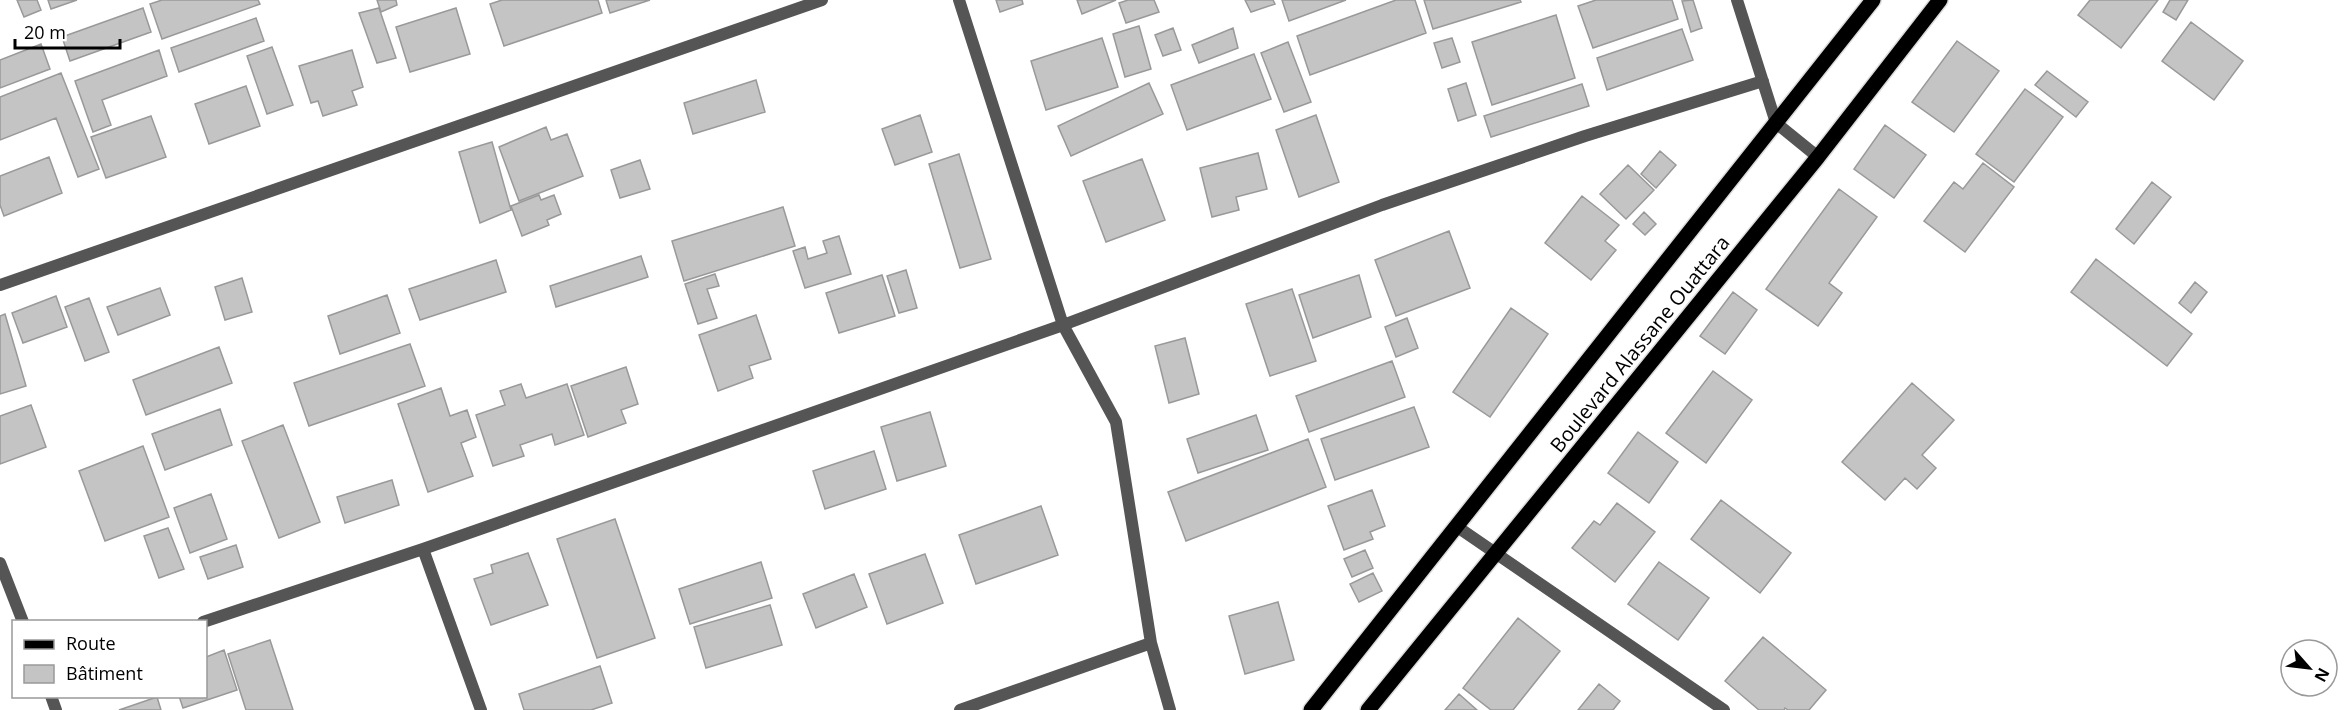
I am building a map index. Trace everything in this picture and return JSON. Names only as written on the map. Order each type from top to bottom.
[{"type":"main road","name":"Boulevard Alassane Ouattara","points":[[1311,710],[1640,298],[1873,0]]},
{"type":"main road","name":"Boulevard Alassane Ouattara","points":[[1368,710],[1818,157],[1940,0]]},
{"type":"street","points":[[0,285],[822,0]]},
{"type":"street","points":[[958,0],[1063,325],[1116,422],[1151,643],[1170,710]]},
{"type":"street","points":[[1737,0],[1776,123],[1818,157]]},
{"type":"street","points":[[206,620],[423,549],[1063,325],[1382,205],[1585,136],[1763,81]]},
{"type":"street","points":[[1456,526],[1724,710]]},
{"type":"street","points":[[423,549],[481,710]]},
{"type":"street","points":[[0,563],[23,620]]},
{"type":"street","points":[[960,710],[1151,643]]},
{"type":"building","points":[[17,0],[37,0],[41,10],[24,17]]},
{"type":"building","points":[[48,0],[77,0],[51,9]]},
{"type":"building","points":[[162,0],[258,0],[260,4],[162,39],[150,4]]},
{"type":"building","points":[[377,0],[396,0],[397,5],[381,12]]},
{"type":"building","points":[[502,0],[598,0],[602,13],[504,46],[490,4]]},
{"type":"building","points":[[606,0],[650,0],[610,13]]},
{"type":"building","points":[[996,0],[1022,0],[1023,4],[1000,12]]},
{"type":"building","points":[[1077,0],[1116,0],[1082,14]]},
{"type":"building","points":[[1128,0],[1154,0],[1159,12],[1126,23],[1119,3]]},
{"type":"building","points":[[1245,0],[1273,0],[1275,4],[1251,12]]},
{"type":"building","points":[[1282,0],[1346,0],[1289,21]]},
{"type":"building","points":[[1396,0],[1415,0],[1426,33],[1310,75],[1297,36]]},
{"type":"building","points":[[1424,0],[1520,0],[1521,2],[1433,29]]},
{"type":"building","points":[[1596,0],[1672,0],[1678,19],[1593,48],[1578,6]]},
{"type":"building","points":[[1693,0],[1702,28],[1691,32],[1682,1]]},
{"type":"building","points":[[2090,0],[2158,0],[2121,48],[2078,15]]},
{"type":"building","points":[[2170,0],[2188,0],[2176,20],[2163,12]]},
{"type":"building","points":[[143,8],[151,32],[70,61],[62,37]]},
{"type":"building","points":[[379,8],[396,58],[377,63],[359,13]]},
{"type":"building","points":[[456,8],[470,54],[410,72],[396,27]]},
{"type":"building","points":[[1556,15],[1575,78],[1492,105],[1472,42]]},
{"type":"building","points":[[256,18],[264,41],[179,72],[171,48]]},
{"type":"building","points":[[2191,22],[2243,61],[2214,100],[2162,61]]},
{"type":"building","points":[[1139,26],[1151,69],[1125,77],[1113,34]]},
{"type":"building","points":[[1173,28],[1181,50],[1163,56],[1155,35]]},
{"type":"building","points":[[1233,28],[1238,48],[1199,63],[1192,45]]},
{"type":"building","points":[[1682,29],[1693,60],[1607,90],[1597,58]]},
{"type":"building","points":[[1102,38],[1118,87],[1046,110],[1031,61]]},
{"type":"building","points":[[1452,38],[1460,62],[1442,68],[1434,43]]},
{"type":"building","points":[[1957,41],[1999,71],[1954,132],[1912,102]]},
{"type":"building","points":[[1288,42],[1311,102],[1284,112],[1261,53]]},
{"type":"building","points":[[41,44],[50,69],[0,88],[0,60]]},
{"type":"building","points":[[272,47],[293,105],[267,114],[247,56]]},
{"type":"building","points":[[159,50],[167,76],[102,100],[111,125],[93,132],[75,81]]},
{"type":"building","points":[[352,50],[363,87],[352,91],[357,105],[323,116],[318,101],[311,103],[299,66]]},
{"type":"building","points":[[1254,54],[1271,99],[1187,130],[1171,85]]},
{"type":"building","points":[[2047,71],[2088,102],[2076,117],[2035,85]]},
{"type":"building","points":[[61,73],[99,169],[78,177],[56,118],[0,140],[0,97]]},
{"type":"building","points":[[756,80],[765,112],[693,134],[684,103]]},
{"type":"building","points":[[1149,83],[1163,114],[1071,156],[1058,126]]},
{"type":"building","points":[[1466,83],[1476,115],[1458,121],[1448,89]]},
{"type":"building","points":[[1582,84],[1589,106],[1491,137],[1484,116]]},
{"type":"building","points":[[246,86],[260,126],[209,144],[195,104]]},
{"type":"building","points":[[2025,89],[2063,117],[2014,182],[1976,154]]},
{"type":"building","points":[[920,115],[932,152],[895,165],[882,129]]},
{"type":"building","points":[[1316,115],[1339,182],[1299,197],[1276,130]]},
{"type":"building","points":[[151,116],[166,157],[106,178],[91,137]]},
{"type":"building","points":[[1885,125],[1926,155],[1894,198],[1854,169]]},
{"type":"building","points":[[546,127],[551,140],[567,134],[583,176],[519,201],[499,147]]},
{"type":"building","points":[[492,142],[511,210],[480,223],[459,152]]},
{"type":"building","points":[[1660,151],[1676,165],[1656,188],[1641,174]]},
{"type":"building","points":[[1258,153],[1267,189],[1236,197],[1239,210],[1212,217],[1200,168]]},
{"type":"building","points":[[959,154],[991,259],[960,268],[929,164]]},
{"type":"building","points":[[49,157],[62,193],[4,216],[0,205],[0,176]]},
{"type":"building","points":[[1142,159],[1165,220],[1106,242],[1083,181]]},
{"type":"building","points":[[640,160],[650,189],[620,198],[611,170]]},
{"type":"building","points":[[1983,163],[2014,187],[1965,252],[1924,221],[1954,182],[1963,189]]},
{"type":"building","points":[[1628,165],[1654,190],[1626,219],[1600,194]]},
{"type":"building","points":[[2152,182],[2171,197],[2134,244],[2116,229]]},
{"type":"building","points":[[1839,189],[1877,217],[1829,283],[1842,293],[1818,326],[1766,289]]},
{"type":"building","points":[[539,195],[541,200],[554,195],[561,214],[547,220],[549,225],[522,236],[511,206]]},
{"type":"building","points":[[1582,196],[1619,225],[1605,241],[1616,250],[1591,280],[1545,243]]},
{"type":"building","points":[[783,207],[795,246],[684,281],[672,241]]},
{"type":"building","points":[[1644,212],[1656,224],[1645,235],[1633,224]]},
{"type":"building","points":[[1449,231],[1470,288],[1396,316],[1375,260]]},
{"type":"building","points":[[839,236],[851,274],[805,288],[793,251],[805,247],[808,259],[827,253],[823,241]]},
{"type":"building","points":[[641,256],[648,277],[556,307],[550,286]]},
{"type":"building","points":[[2096,259],[2192,334],[2167,366],[2071,292]]},
{"type":"building","points":[[496,260],[506,292],[420,320],[409,289]]},
{"type":"building","points":[[906,270],[917,308],[899,313],[887,276]]},
{"type":"building","points":[[715,274],[719,286],[707,289],[717,318],[698,324],[685,284]]},
{"type":"building","points":[[882,275],[895,316],[839,333],[826,293]]},
{"type":"building","points":[[1359,275],[1371,317],[1313,338],[1299,295]]},
{"type":"building","points":[[242,278],[252,312],[225,320],[215,287]]},
{"type":"building","points":[[2195,282],[2207,292],[2191,313],[2179,303]]},
{"type":"building","points":[[160,288],[170,315],[118,335],[107,307]]},
{"type":"building","points":[[1292,289],[1316,361],[1270,376],[1246,304]]},
{"type":"building","points":[[1733,292],[1757,310],[1725,354],[1700,336]]},
{"type":"building","points":[[387,295],[400,333],[340,354],[328,316]]},
{"type":"building","points":[[56,296],[67,327],[23,343],[12,313]]},
{"type":"building","points":[[89,298],[109,352],[85,361],[65,307]]},
{"type":"building","points":[[1511,308],[1548,334],[1490,417],[1453,392]]},
{"type":"building","points":[[5,314],[26,386],[0,394],[0,316]]},
{"type":"building","points":[[756,315],[771,359],[749,366],[753,378],[718,391],[699,335]]},
{"type":"building","points":[[1407,318],[1418,348],[1396,357],[1385,327]]},
{"type":"building","points":[[1185,338],[1199,394],[1169,403],[1155,346]]},
{"type":"building","points":[[410,344],[425,386],[309,426],[294,383]]},
{"type":"building","points":[[219,347],[232,383],[146,415],[133,380]]},
{"type":"building","points":[[1392,361],[1405,397],[1309,432],[1296,396]]},
{"type":"building","points":[[626,367],[638,404],[621,410],[626,423],[588,437],[571,386]]},
{"type":"building","points":[[1713,371],[1752,400],[1706,463],[1666,433]]},
{"type":"building","points":[[1912,383],[1954,420],[1922,455],[1936,468],[1917,489],[1905,478],[1885,500],[1842,462]]},
{"type":"building","points":[[521,384],[526,398],[567,384],[584,435],[555,445],[552,434],[520,445],[524,456],[493,466],[476,415],[505,405],[500,391]]},
{"type":"building","points":[[441,388],[450,416],[467,410],[476,437],[461,443],[473,476],[428,492],[398,404]]},
{"type":"building","points":[[31,405],[46,447],[0,464],[0,416]]},
{"type":"building","points":[[1414,407],[1429,447],[1335,480],[1321,439]]},
{"type":"building","points":[[220,409],[232,445],[165,470],[152,434]]},
{"type":"building","points":[[930,412],[946,466],[897,481],[881,427]]},
{"type":"building","points":[[1256,415],[1268,450],[1198,473],[1187,439]]},
{"type":"building","points":[[283,425],[320,522],[279,538],[242,441]]},
{"type":"building","points":[[1638,432],[1678,462],[1649,503],[1608,473]]},
{"type":"building","points":[[1308,439],[1326,487],[1186,541],[1168,492]]},
{"type":"building","points":[[143,446],[169,517],[105,541],[79,471]]},
{"type":"building","points":[[874,451],[886,489],[825,509],[813,471]]},
{"type":"building","points":[[392,480],[399,505],[345,523],[337,497]]},
{"type":"building","points":[[1372,490],[1385,526],[1370,532],[1373,539],[1344,550],[1328,506]]},
{"type":"building","points":[[211,494],[227,539],[190,553],[174,508]]},
{"type":"building","points":[[1721,500],[1791,553],[1760,593],[1691,539]]},
{"type":"building","points":[[1617,503],[1655,532],[1615,582],[1572,548],[1594,521],[1600,525]]},
{"type":"building","points":[[1041,506],[1058,555],[976,584],[959,535]]},
{"type":"building","points":[[615,519],[655,638],[597,658],[557,539]]},
{"type":"building","points":[[168,528],[184,569],[159,578],[144,536]]},
{"type":"building","points":[[236,545],[243,567],[208,579],[200,557]]},
{"type":"building","points":[[1365,550],[1373,568],[1352,577],[1344,559]]},
{"type":"building","points":[[528,553],[548,605],[491,625],[474,579],[493,573],[491,565]]},
{"type":"building","points":[[925,554],[943,603],[887,624],[869,574]]},
{"type":"building","points":[[761,562],[772,598],[690,624],[679,589]]},
{"type":"building","points":[[1659,562],[1709,598],[1678,640],[1628,604]]},
{"type":"building","points":[[1373,573],[1382,591],[1359,602],[1350,584]]},
{"type":"building","points":[[854,574],[867,607],[816,628],[803,594]]},
{"type":"building","points":[[1278,602],[1294,660],[1245,674],[1229,616]]},
{"type":"building","points":[[770,605],[782,645],[706,668],[694,627]]},
{"type":"building","points":[[1518,618],[1560,651],[1513,710],[1491,710],[1463,688]]},
{"type":"building","points":[[1763,637],[1826,690],[1809,710],[1785,708],[1784,710],[1759,710],[1725,681]]},
{"type":"building","points":[[270,640],[293,710],[246,710],[228,654]]},
{"type":"building","points":[[224,650],[237,690],[183,708],[180,698],[207,698],[207,657]]},
{"type":"building","points":[[600,666],[612,703],[591,710],[524,710],[519,694]]},
{"type":"building","points":[[1599,684],[1620,701],[1613,710],[1578,710]]},
{"type":"building","points":[[1459,694],[1477,710],[1445,710]]},
{"type":"building","points":[[157,698],[161,710],[119,710]]}]
